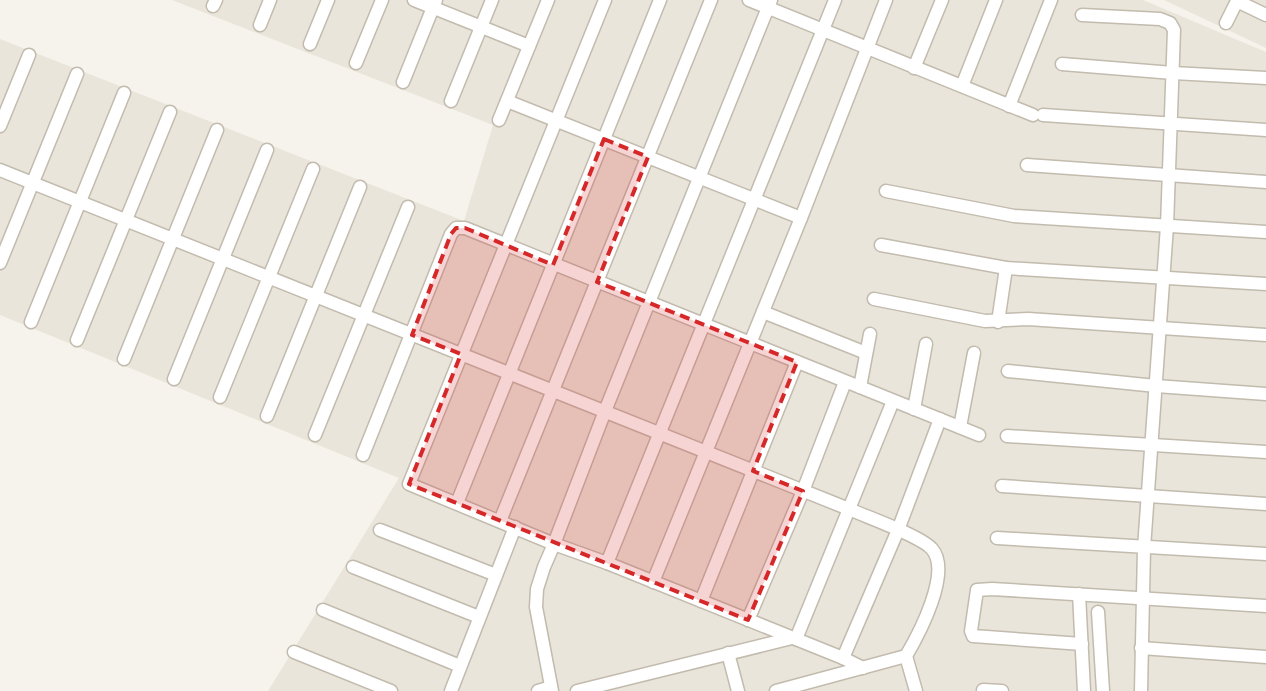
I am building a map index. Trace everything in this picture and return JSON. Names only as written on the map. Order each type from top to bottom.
[{"type":"street","points":[[260,25],[270,0]]},
{"type":"street","points":[[310,44],[328,0]]},
{"type":"street","points":[[356,63],[382,0]]},
{"type":"street","points":[[414,0],[434,4],[482,27],[529,46]]},
{"type":"street","points":[[451,101],[492,0]]},
{"type":"street","points":[[499,120],[548,0]]},
{"type":"street","points":[[605,0],[409,484],[554,544],[607,563],[794,638],[863,668]]},
{"type":"street","points":[[457,503],[660,0]]},
{"type":"street","points":[[500,521],[711,0]]},
{"type":"street","points":[[749,0],[769,4],[823,30],[914,68],[1009,106],[1038,115],[1266,130]]},
{"type":"street","points":[[607,563],[835,0]]},
{"type":"street","points":[[653,582],[801,218],[886,0]]},
{"type":"street","points":[[914,68],[942,0]]},
{"type":"street","points":[[962,86],[996,0]]},
{"type":"street","points":[[1009,106],[1051,0]]},
{"type":"street","points":[[1226,23],[1237,0],[1266,15]]},
{"type":"street","points":[[403,82],[434,4]]},
{"type":"street","points":[[538,691],[551,689],[536,607],[537,589],[544,567],[604,412],[769,4]]},
{"type":"street","points":[[1082,15],[1166,21],[1174,30],[1166,226],[1144,548],[1141,691]]},
{"type":"street","points":[[0,126],[29,55]]},
{"type":"street","points":[[1062,64],[1266,78]]},
{"type":"street","points":[[0,263],[76,74]]},
{"type":"street","points":[[31,322],[124,93]]},
{"type":"street","points":[[507,101],[801,218]]},
{"type":"street","points":[[77,340],[170,112]]},
{"type":"street","points":[[124,359],[217,130]]},
{"type":"street","points":[[174,379],[267,150]]},
{"type":"street","points":[[1027,165],[1266,182]]},
{"type":"street","points":[[220,398],[313,169]]},
{"type":"street","points":[[0,170],[849,509],[928,545],[934,550],[937,558],[938,582],[922,627],[906,656],[916,691]]},
{"type":"street","points":[[266,416],[360,187]]},
{"type":"street","points":[[886,190],[1014,216],[1266,232]]},
{"type":"street","points":[[315,436],[408,207]]},
{"type":"street","points":[[363,455],[456,228],[465,228],[979,435]]},
{"type":"street","points":[[881,245],[1006,268],[1266,284]]},
{"type":"street","points":[[998,322],[1006,268]]},
{"type":"street","points":[[874,299],[985,321],[998,322],[1017,318],[1266,335]]},
{"type":"street","points":[[763,312],[866,353]]},
{"type":"street","points":[[860,387],[870,334]]},
{"type":"street","points":[[914,409],[926,344]]},
{"type":"street","points":[[960,427],[974,352]]},
{"type":"street","points":[[700,601],[797,362]]},
{"type":"street","points":[[1008,370],[1156,386],[1266,394]]},
{"type":"street","points":[[748,620],[803,491],[845,382]]},
{"type":"street","points":[[794,638],[893,400]]},
{"type":"street","points":[[843,658],[898,530],[940,419]]},
{"type":"street","points":[[1007,436],[1266,452]]},
{"type":"street","points":[[1002,486],[1266,504]]},
{"type":"street","points":[[451,691],[516,527]]},
{"type":"street","points":[[380,530],[496,575]]},
{"type":"street","points":[[997,538],[1266,554]]},
{"type":"street","points":[[353,567],[479,617]]},
{"type":"street","points":[[1082,644],[973,636],[971,631],[975,594],[980,589],[1142,597],[1266,606]]},
{"type":"street","points":[[1079,594],[1084,691]]},
{"type":"street","points":[[323,610],[460,666]]},
{"type":"street","points":[[1098,612],[1103,691]]},
{"type":"street","points":[[577,691],[794,638]]},
{"type":"street","points":[[1141,648],[1266,657]]},
{"type":"street","points":[[294,652],[391,691]]},
{"type":"street","points":[[728,653],[738,691]]},
{"type":"street","points":[[776,691],[906,656]]},
{"type":"street","points":[[983,690],[1002,691]]},
{"type":"highlighted area","points":[[604,139],[648,157],[597,282],[797,362],[753,471],[803,491],[748,620],[409,484],[461,354],[412,335],[451,234],[456,228],[465,228],[553,265]]},
{"type":"shaded area","points":[[172,0],[1143,0],[1266,52],[1266,691],[268,691],[399,478],[0,315],[0,39],[464,221],[493,125]]},
{"type":"shaded area","points":[[1164,0],[1266,0],[1266,48]]}]
